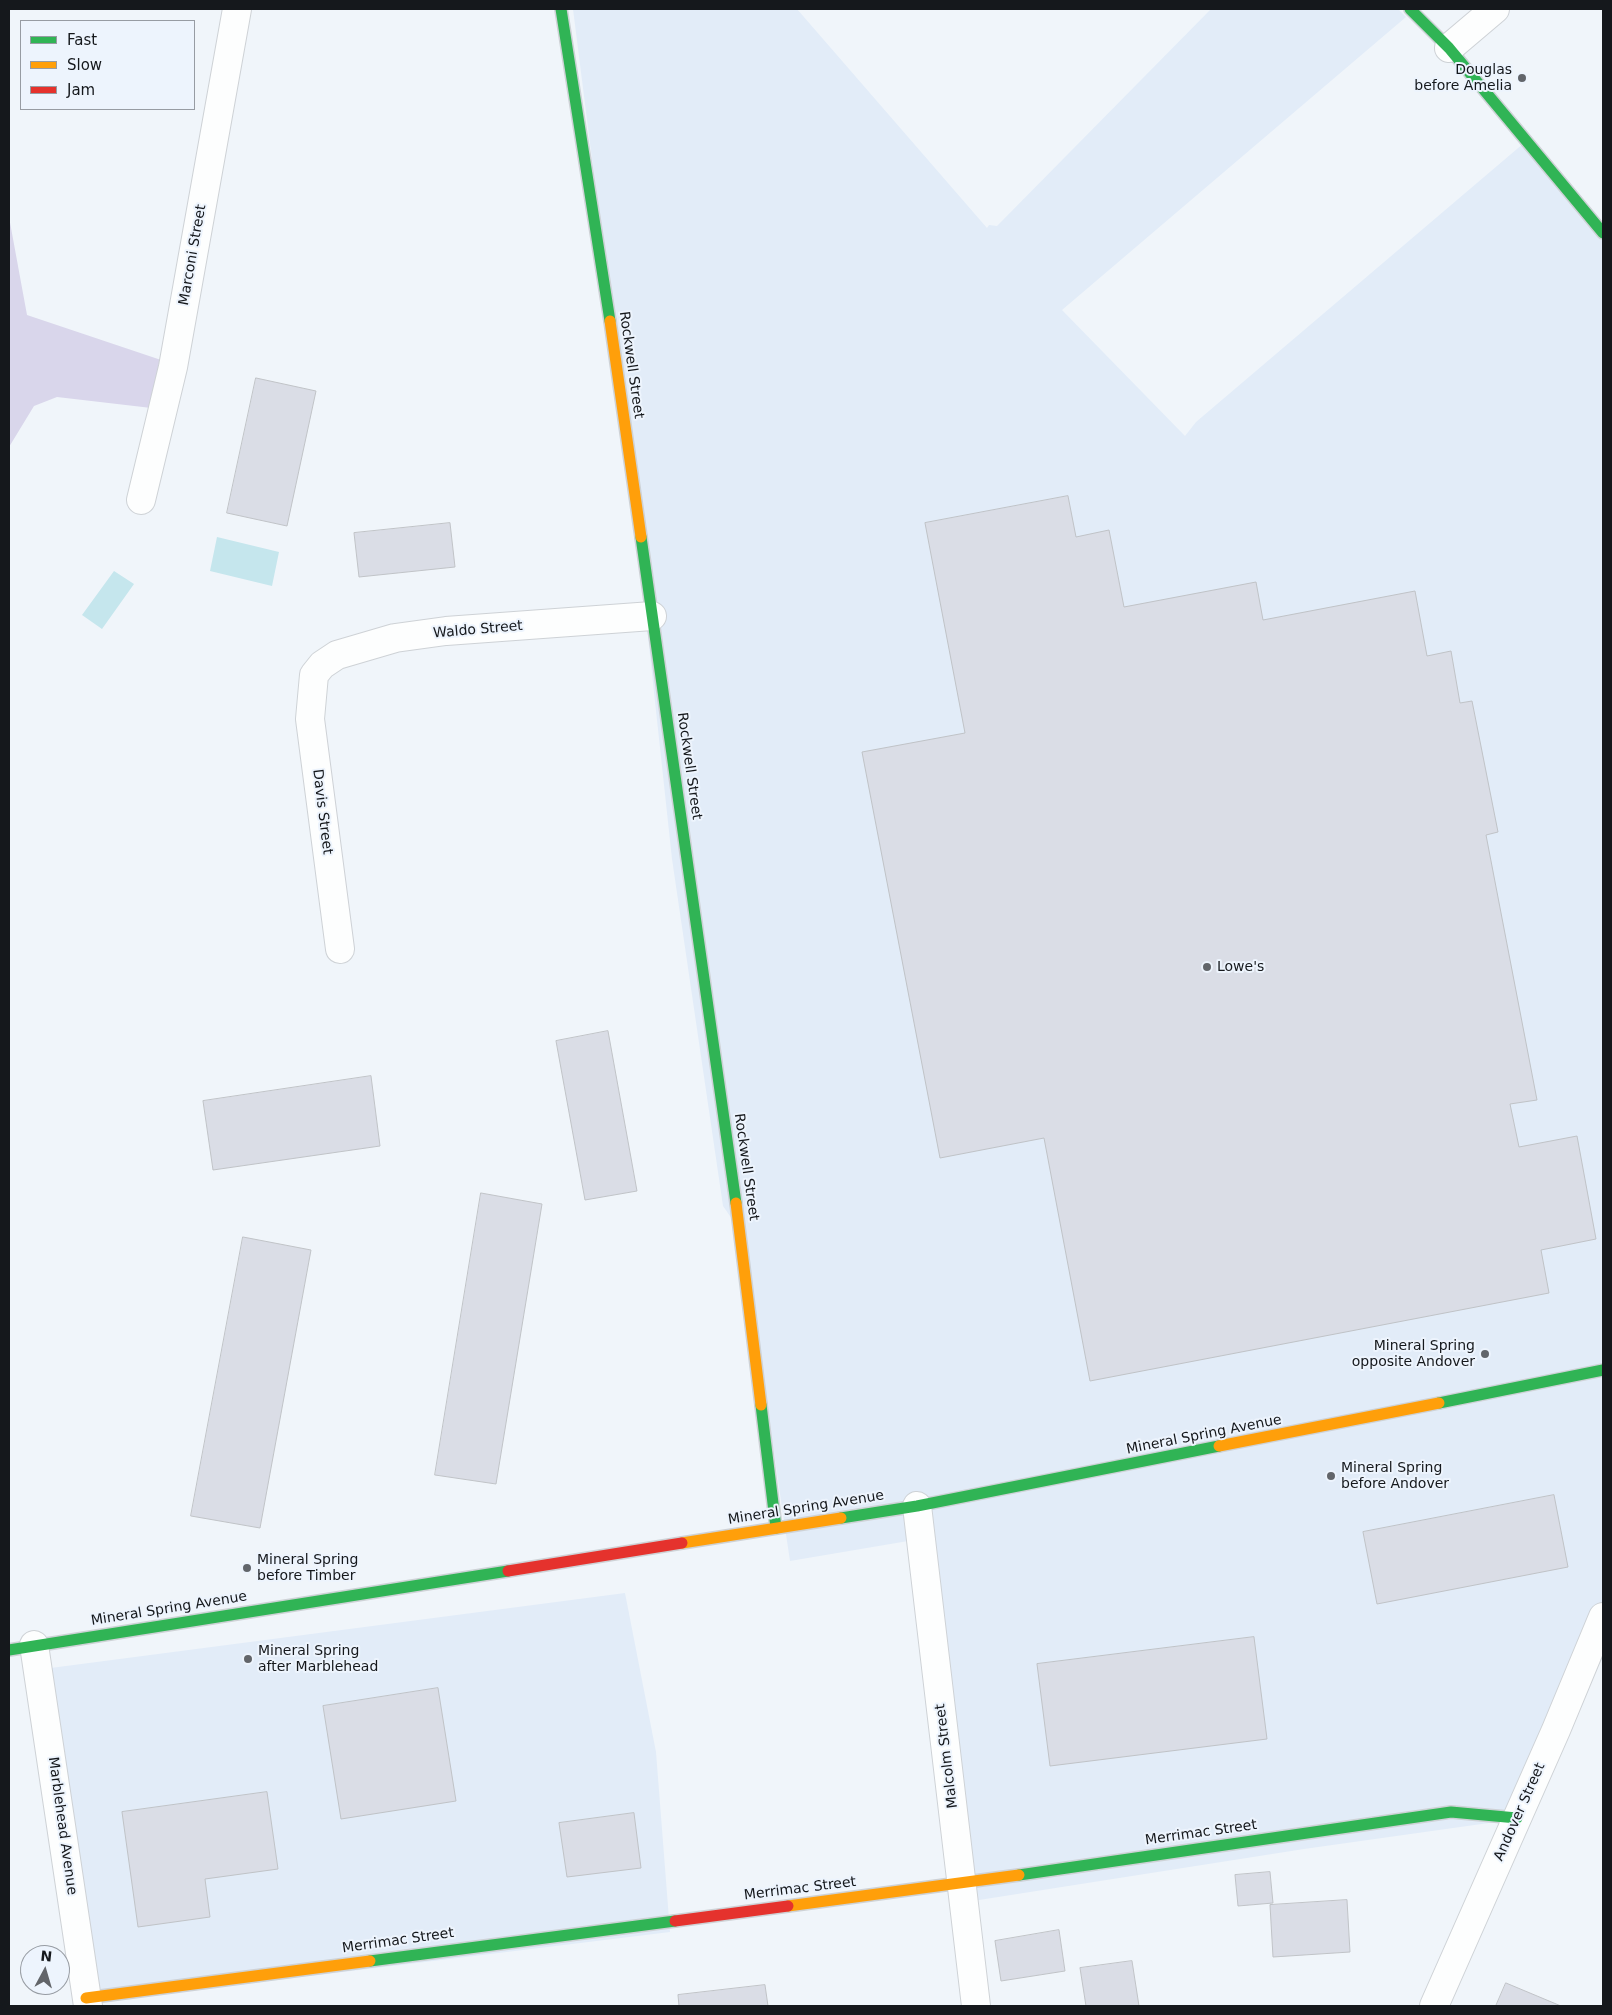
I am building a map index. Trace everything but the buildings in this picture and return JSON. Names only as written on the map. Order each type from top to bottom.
[{"type":"street","name":"Marconi Street","points":[[141,500],[173,366],[237,9]]},
{"type":"street","name":"Rockwell Street","points":[[561,9],[611,327],[736,1200],[776,1528]]},
{"type":"street","points":[[1410,9],[1450,48],[1603,233]]},
{"type":"street","points":[[1450,48],[1495,9]]},
{"type":"street","name":"Waldo Street","points":[[314,675],[322,665],[337,655],[395,638],[446,631],[652,616]]},
{"type":"street","name":"Davis Street","points":[[314,675],[310,719],[340,949]]},
{"type":"street","name":"Mineral Spring Avenue","points":[[22,1648],[917,1506],[1603,1370]]},
{"type":"street","name":"Malcolm Street","points":[[917,1506],[976,2006]]},
{"type":"street","name":"Andover Street","points":[[1434,2006],[1603,1617]]},
{"type":"street","name":"Marblehead Avenue","points":[[22,1648],[87,2002]]},
{"type":"street","name":"Merrimac Street","points":[[87,2002],[962,1883],[1451,1812],[1517,1818]]},
{"type":"shaded area","points":[[573,9],[797,9],[987,228],[989,225],[997,226],[1211,9],[1398,9],[1406,17],[1062,310],[1185,436],[1196,422],[1524,143],[1603,227],[1603,1661],[1593,1656],[1510,1820],[1304,1849],[960,1903],[914,1540],[790,1561],[741,1232],[723,1206],[672,859],[623,405]]},
{"type":"shaded area","points":[[9,217],[27,315],[170,363],[160,409],[57,397],[34,406],[9,447]]},
{"type":"shaded area","points":[[625,1593],[656,1752],[670,1932],[90,2003],[43,1669]]},
{"type":"water","points":[[217,537],[279,552],[272,586],[210,571]]},
{"type":"water","points":[[114,571],[134,584],[102,629],[82,615]]},
{"type":"traffic: fast","points":[[561,9],[610,321]]},
{"type":"traffic: fast","points":[[1410,9],[1449,48],[1603,233]]},
{"type":"traffic: fast","points":[[641,537],[736,1203]]},
{"type":"traffic: fast","points":[[1439,1403],[1603,1370]]},
{"type":"traffic: fast","points":[[761,1405],[776,1528]]},
{"type":"traffic: fast","points":[[841,1518],[917,1506],[1219,1446]]},
{"type":"traffic: fast","points":[[9,1650],[508,1571]]},
{"type":"traffic: fast","points":[[1019,1875],[1451,1812],[1517,1818]]},
{"type":"traffic: fast","points":[[370,1961],[675,1921]]},
{"type":"traffic: slow","points":[[610,321],[641,537]]},
{"type":"traffic: slow","points":[[736,1203],[761,1405]]},
{"type":"traffic: slow","points":[[1219,1446],[1439,1403]]},
{"type":"traffic: slow","points":[[682,1543],[841,1518]]},
{"type":"traffic: slow","points":[[788,1906],[1019,1875]]},
{"type":"traffic: slow","points":[[86,1998],[370,1961]]},
{"type":"traffic: jam","points":[[508,1571],[682,1543]]},
{"type":"traffic: jam","points":[[675,1921],[788,1906]]},
{"type":"place","name":"Douglas before Amelia","points":[[1522,78]]},
{"type":"place","name":"Lowe's","points":[[1207,967]]},
{"type":"place","name":"Mineral Spring opposite Andover","points":[[1485,1354]]},
{"type":"place","name":"Mineral Spring before Andover","points":[[1331,1476]]},
{"type":"place","name":"Mineral Spring before Timber","points":[[247,1568]]},
{"type":"place","name":"Mineral Spring after Marblehead","points":[[248,1659]]}]
